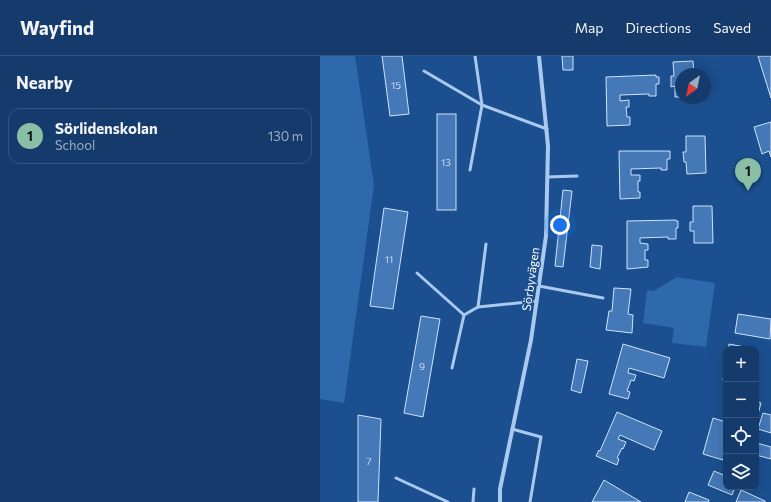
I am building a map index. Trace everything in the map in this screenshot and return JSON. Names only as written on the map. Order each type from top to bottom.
[{"type":"street","name":"Sörbyvägen","points":[[500,502],[500,489],[531,340],[546,236],[548,146],[539,56]]},
{"type":"lane","points":[[470,170],[482,104],[475,56]]},
{"type":"lane","points":[[424,71],[482,104],[547,130]]},
{"type":"lane","points":[[547,177],[577,176]]},
{"type":"lane","points":[[478,307],[486,244]]},
{"type":"lane","points":[[417,273],[464,315]]},
{"type":"lane","points":[[539,286],[603,298]]},
{"type":"lane","points":[[452,368],[464,315],[478,307],[537,301]]},
{"type":"lane","points":[[512,429],[541,437],[530,502]]},
{"type":"lane","points":[[396,478],[448,502]]},
{"type":"lane","points":[[473,502],[474,489]]},
{"type":"shaded area","points":[[320,56],[355,56],[374,185],[344,403],[320,399]]},
{"type":"shaded area","points":[[677,277],[715,283],[706,347],[672,343],[674,328],[643,323],[647,290],[654,291]]},
{"type":"building","points":[[382,56],[402,56],[409,114],[390,116]]},
{"type":"building","points":[[562,56],[573,56],[573,70],[563,70]]},
{"type":"building","points":[[758,56],[771,56],[771,98]]},
{"type":"building","points":[[693,61],[694,68],[675,68],[675,86],[671,87],[671,76],[674,76],[673,62]]},
{"type":"building","points":[[656,75],[656,77],[659,77],[659,84],[656,84],[656,96],[649,96],[649,94],[620,95],[620,101],[629,100],[629,107],[626,107],[627,117],[630,117],[630,125],[607,126],[606,77]]},
{"type":"building","points":[[437,114],[456,114],[456,210],[437,210]]},
{"type":"building","points":[[771,122],[771,157],[769,151],[762,154],[754,127]]},
{"type":"building","points":[[686,136],[705,136],[706,173],[687,174],[683,152],[686,152]]},
{"type":"building","points":[[619,151],[670,151],[670,159],[667,159],[667,170],[661,170],[661,168],[631,169],[631,175],[640,175],[640,181],[638,181],[638,192],[640,192],[640,198],[620,199]]},
{"type":"building","points":[[563,190],[572,191],[563,267],[555,266]]},
{"type":"building","points":[[693,206],[712,206],[713,243],[694,243],[694,231],[690,231],[690,222],[693,222]]},
{"type":"building","points":[[384,208],[408,212],[393,309],[370,306]]},
{"type":"building","points":[[627,221],[678,221],[678,228],[676,228],[676,239],[668,239],[668,237],[640,238],[640,243],[648,244],[648,250],[645,250],[645,260],[648,260],[648,267],[627,269]]},
{"type":"building","points":[[592,245],[602,246],[600,269],[590,267]]},
{"type":"building","points":[[614,288],[631,289],[628,314],[633,315],[632,333],[606,330],[609,311],[612,311]]},
{"type":"building","points":[[738,314],[771,319],[770,339],[735,333]]},
{"type":"building","points":[[421,316],[440,319],[423,417],[404,413]]},
{"type":"building","points":[[623,344],[670,358],[664,378],[629,368],[628,373],[636,375],[634,381],[631,380],[627,391],[630,392],[628,399],[609,394]]},
{"type":"building","points":[[729,344],[740,346],[729,346]]},
{"type":"building","points":[[577,359],[588,361],[581,393],[571,390]]},
{"type":"building","points":[[617,412],[662,431],[654,450],[620,435],[618,439],[626,442],[617,458],[619,459],[617,465],[596,456],[599,450],[600,451]]},
{"type":"building","points":[[763,413],[771,415],[771,433],[759,429]]},
{"type":"building","points":[[358,415],[381,419],[378,502],[358,502]]},
{"type":"building","points":[[713,418],[723,421],[723,460],[703,454]]},
{"type":"building","points":[[759,444],[771,447],[771,459],[759,456]]},
{"type":"building","points":[[714,471],[723,475],[723,490],[734,490],[732,495],[708,485]]},
{"type":"building","points":[[604,480],[641,502],[592,502]]},
{"type":"building","points":[[741,490],[765,501],[765,502],[736,502]]},
{"type":"building","points":[[689,492],[709,500],[708,502],[685,502]]},
{"type":"place","name":"Sörlidenskolan","points":[[748,191]]}]
